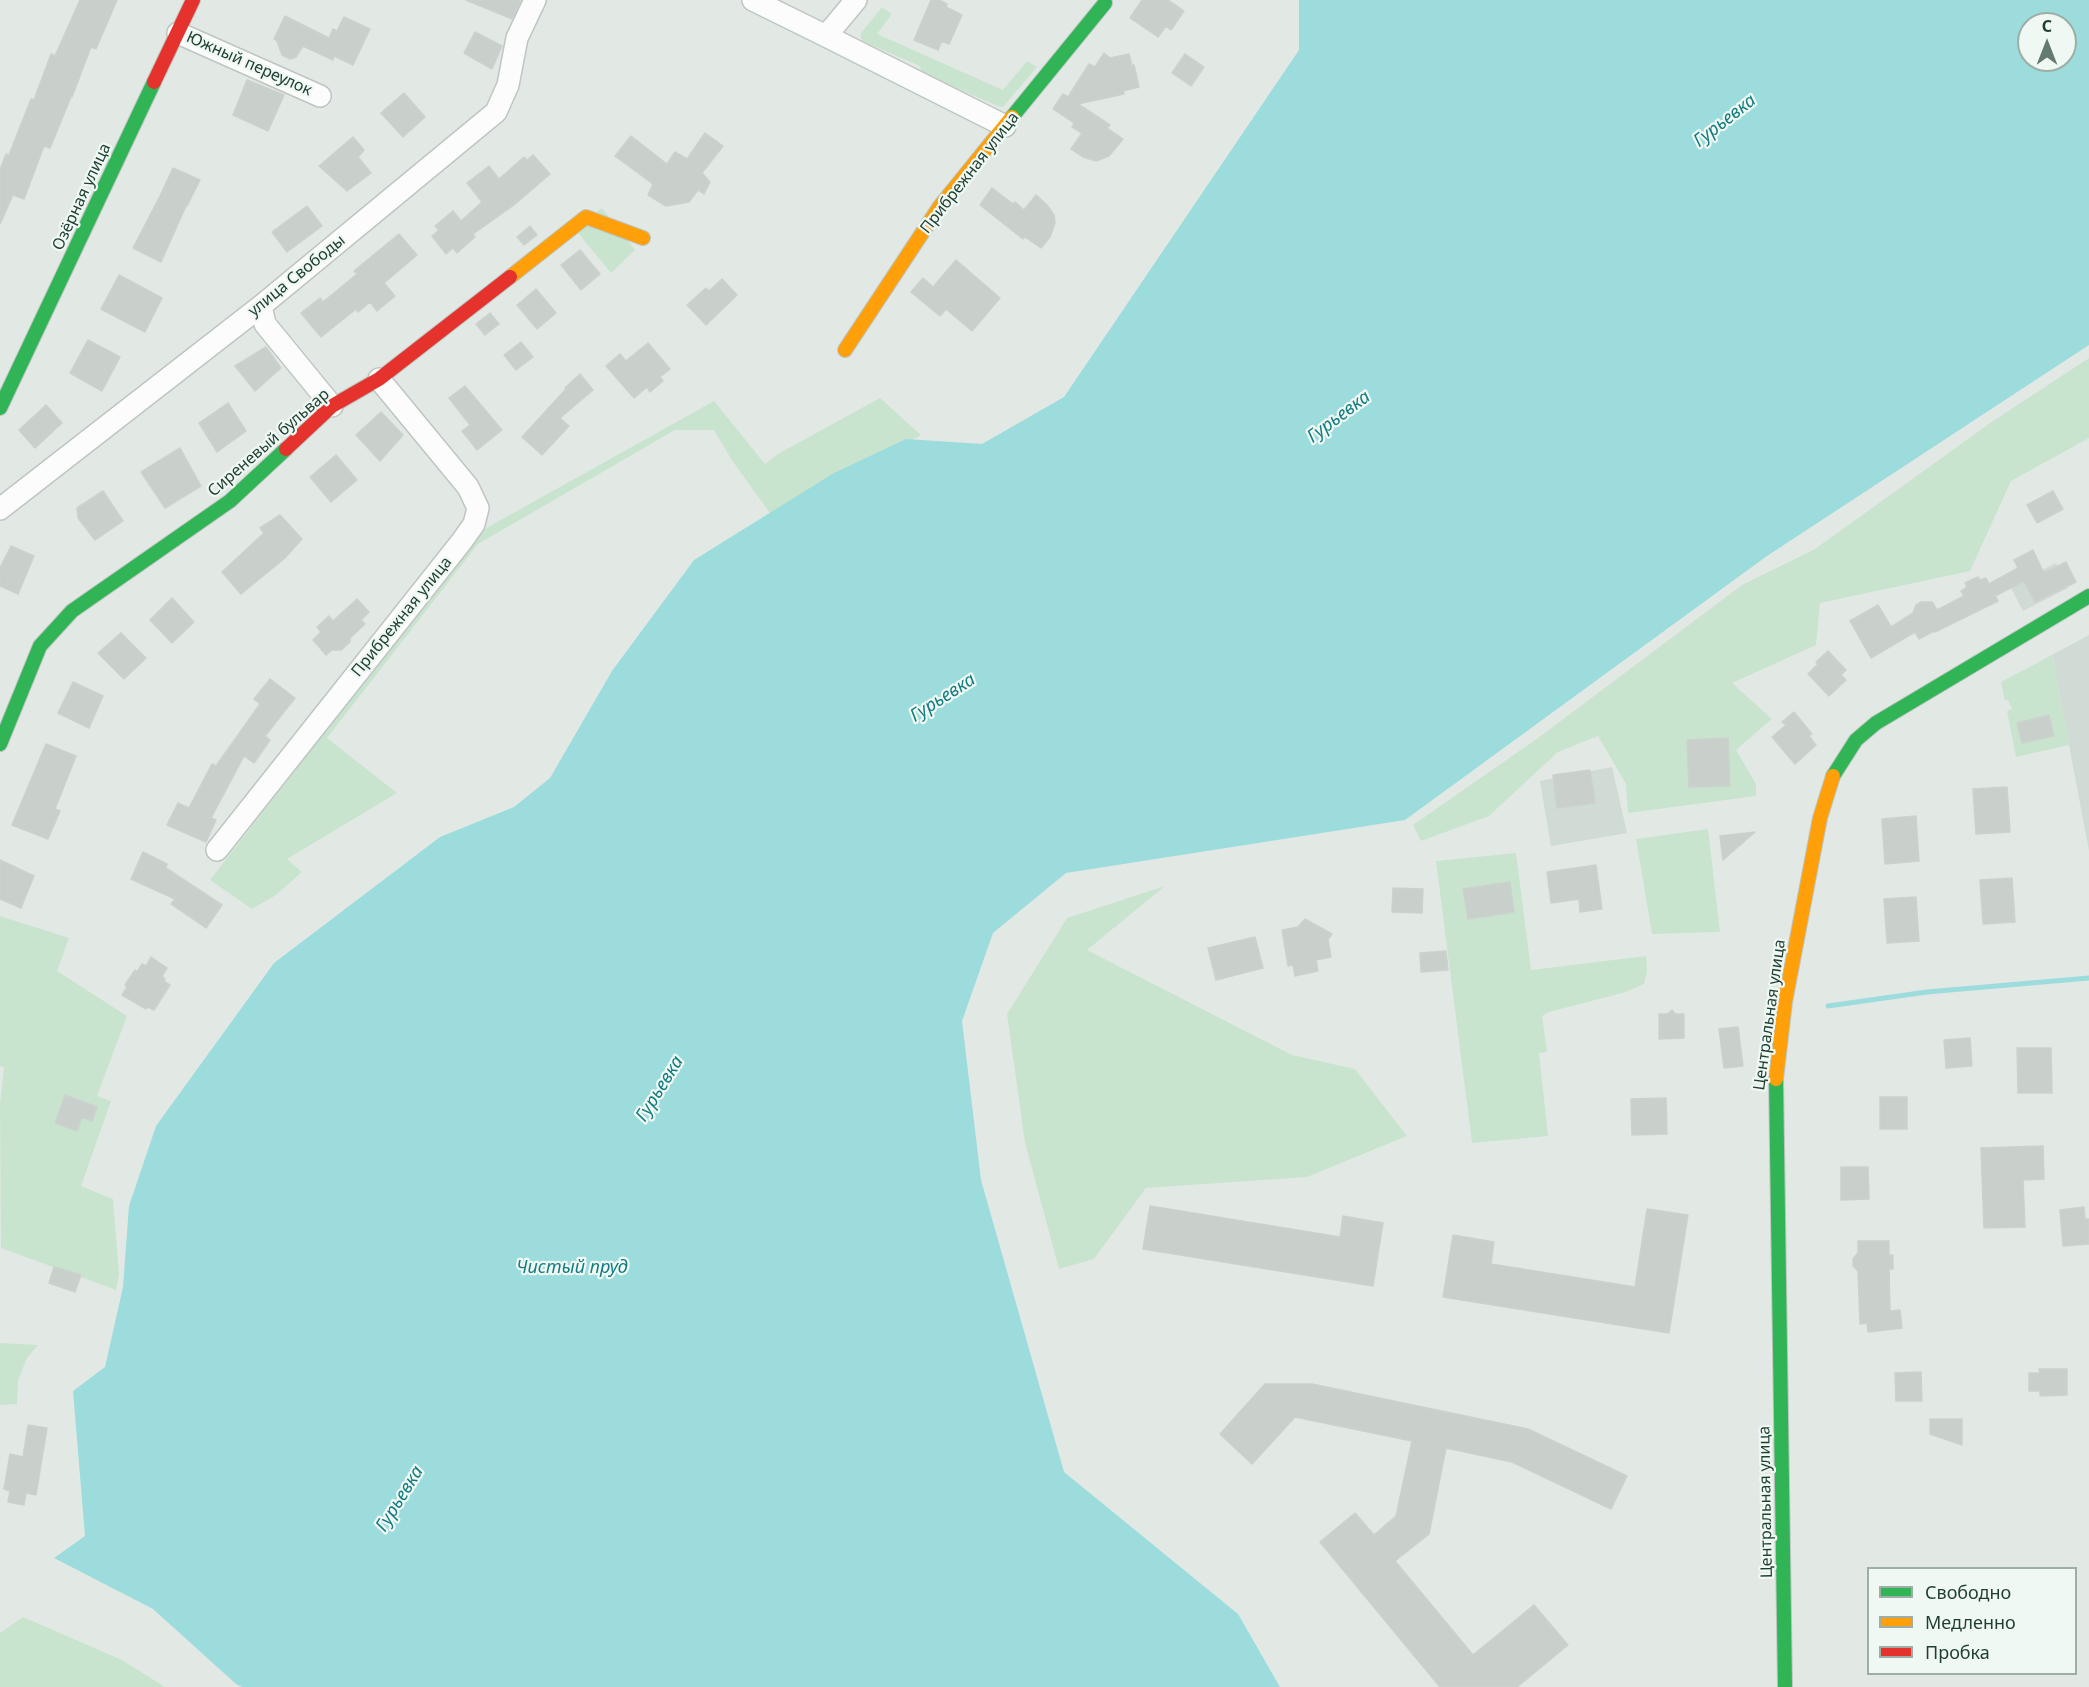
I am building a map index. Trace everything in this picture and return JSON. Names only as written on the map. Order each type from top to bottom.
[{"type":"street","name":"Озёрная улица","points":[[0,408],[193,0]]},
{"type":"street","name":"улица Свободы","points":[[0,509],[261,306],[496,112],[508,85],[517,38],[535,0]]},
{"type":"street","points":[[753,0],[1005,126]]},
{"type":"street","points":[[826,36],[856,0]]},
{"type":"street","name":"Прибрежная улица","points":[[845,350],[940,206],[1105,3]]},
{"type":"street","name":"Южный переулок","points":[[178,33],[320,96]]},
{"type":"street","name":"Сиреневый бульвар","points":[[0,744],[40,646],[72,612],[230,501],[332,406],[379,379],[586,217],[643,238]]},
{"type":"street","points":[[261,306],[265,324],[332,406]]},
{"type":"street","name":"Прибрежная улица","points":[[217,850],[474,524],[478,508],[468,487],[379,379]]},
{"type":"street","name":"Центральная улица","points":[[1785,1687],[1775,1088],[1785,1002],[1820,818],[1834,772],[1856,740],[1876,723],[2089,596]]},
{"type":"shaded area","points":[[2056,563],[2068,588],[2023,611],[2010,586]]},
{"type":"shaded area","points":[[2089,635],[2089,851],[2052,655]]},
{"type":"shaded area","points":[[1612,767],[1627,833],[1551,846],[1540,781]]},
{"type":"green space","points":[[882,7],[892,14],[877,34],[1003,90],[1027,61],[1037,67],[1003,107],[998,106],[926,75],[921,72],[920,66],[864,42],[861,33]]},
{"type":"green space","points":[[602,208],[635,250],[611,273],[574,228]]},
{"type":"green space","points":[[2089,358],[2089,438],[2011,481],[1970,571],[1820,603],[1816,645],[1732,683],[1772,719],[1736,750],[1756,784],[1756,796],[1628,813],[1626,784],[1598,736],[1558,752],[1489,816],[1421,841],[1413,825],[1538,738],[1742,585],[1815,549],[1993,421]]},
{"type":"green space","points":[[880,398],[921,435],[836,483],[777,523],[731,459],[714,430],[675,430],[478,544],[327,738],[397,793],[287,859],[302,872],[276,895],[252,909],[210,880],[481,531],[714,401],[765,464],[778,454]]},
{"type":"green space","points":[[2052,655],[2069,745],[2016,757],[2007,711],[2012,709],[2008,700],[2005,701],[2001,682]]},
{"type":"green space","points":[[1708,829],[1720,932],[1652,934],[1636,839]]},
{"type":"green space","points":[[1516,853],[1531,970],[1646,956],[1647,972],[1644,984],[1626,992],[1549,1012],[1542,1016],[1547,1052],[1539,1053],[1548,1136],[1472,1143],[1436,861]]},
{"type":"green space","points":[[1165,886],[1087,950],[1292,1055],[1355,1069],[1407,1136],[1307,1177],[1146,1188],[1094,1259],[1059,1269],[1025,1143],[1007,1014],[1067,918]]},
{"type":"green space","points":[[0,916],[69,938],[57,971],[127,1016],[97,1096],[111,1101],[81,1186],[113,1199],[119,1275],[116,1290],[1,1248],[0,1104],[4,1067],[0,1066]]},
{"type":"green space","points":[[0,1343],[38,1345],[27,1358],[18,1380],[17,1404],[0,1405]]},
{"type":"green space","points":[[23,1617],[122,1660],[165,1687],[0,1687],[0,1633]]},
{"type":"water","name":"Чистый пруд","points":[[1299,0],[2089,0],[2089,345],[1767,556],[1405,820],[1066,873],[993,933],[962,1021],[981,1180],[1064,1472],[1238,1614],[1280,1687],[242,1687],[153,1609],[54,1558],[85,1536],[73,1391],[105,1367],[123,1287],[129,1206],[156,1126],[274,963],[440,837],[514,807],[550,778],[612,671],[694,560],[834,473],[906,439],[982,444],[1064,397],[1299,50]]},
{"type":"building","points":[[80,0],[117,0],[96,49],[91,47],[50,148],[44,146],[24,199],[13,195],[0,224],[0,170],[6,154],[9,155],[31,99],[34,100],[51,54],[55,56]]},
{"type":"building","points":[[466,0],[521,0],[512,19]]},
{"type":"building","points":[[931,0],[939,0],[947,4],[946,7],[962,15],[949,44],[942,41],[938,50],[914,40]]},
{"type":"building","points":[[1142,0],[1168,0],[1184,11],[1171,30],[1166,26],[1158,37],[1130,18]]},
{"type":"building","points":[[285,16],[329,38],[333,29],[337,31],[344,17],[370,29],[353,65],[334,56],[333,60],[303,46],[296,57],[290,59],[282,55],[274,39]]},
{"type":"building","points":[[475,32],[502,46],[492,69],[464,53]]},
{"type":"building","points":[[1104,53],[1110,58],[1129,54],[1139,87],[1123,91],[1124,94],[1078,104],[1110,125],[1107,128],[1123,139],[1109,156],[1096,161],[1083,157],[1071,149],[1082,133],[1072,127],[1074,123],[1053,109],[1063,94],[1068,97],[1089,64],[1095,67]]},
{"type":"building","points":[[1185,54],[1204,67],[1191,86],[1172,73]]},
{"type":"building","points":[[247,80],[284,95],[268,131],[233,115]]},
{"type":"building","points":[[404,93],[425,117],[403,137],[381,113]]},
{"type":"building","points":[[705,133],[723,146],[702,173],[710,182],[704,194],[698,190],[689,202],[666,206],[648,195],[653,184],[615,156],[631,136],[667,164],[675,152],[687,159]]},
{"type":"building","points":[[353,137],[364,150],[358,157],[371,173],[347,191],[319,166]]},
{"type":"building","points":[[533,155],[550,174],[514,205],[473,234],[475,237],[457,253],[453,248],[446,254],[432,236],[439,230],[435,226],[453,211],[461,221],[482,202],[467,183],[489,166],[499,179],[524,157],[527,160]]},
{"type":"building","points":[[173,168],[200,180],[161,262],[133,248]]},
{"type":"building","points":[[992,188],[1024,210],[1036,195],[1047,205],[1054,215],[1055,223],[1050,237],[1041,248],[1025,237],[1023,239],[980,205]]},
{"type":"building","points":[[307,206],[322,226],[287,252],[272,232]]},
{"type":"building","points":[[530,226],[537,235],[524,245],[517,237]]},
{"type":"building","points":[[399,234],[417,255],[384,283],[395,296],[377,311],[370,302],[358,312],[356,309],[321,337],[301,313],[320,298],[323,302],[357,274],[354,271]]},
{"type":"building","points":[[580,250],[600,274],[581,290],[561,265]]},
{"type":"building","points":[[956,260],[1000,298],[972,331],[946,309],[940,316],[911,292],[923,278],[933,287]]},
{"type":"building","points":[[119,275],[162,298],[145,332],[101,309]]},
{"type":"building","points":[[722,279],[737,295],[706,325],[687,305],[706,288],[709,291]]},
{"type":"building","points":[[536,289],[556,313],[537,329],[517,305]]},
{"type":"building","points":[[490,313],[499,324],[485,335],[476,324]]},
{"type":"building","points":[[88,340],[120,357],[102,391],[70,373]]},
{"type":"building","points":[[521,342],[533,357],[516,370],[504,355]]},
{"type":"building","points":[[648,343],[670,369],[660,377],[663,381],[650,392],[647,387],[634,398],[606,366],[620,354],[626,361]]},
{"type":"building","points":[[266,347],[281,368],[255,391],[235,366]]},
{"type":"building","points":[[580,374],[593,390],[560,418],[569,426],[542,455],[522,437]]},
{"type":"building","points":[[465,386],[502,430],[477,450],[462,431],[470,425],[449,398]]},
{"type":"building","points":[[228,403],[246,431],[217,452],[199,423]]},
{"type":"building","points":[[46,405],[62,423],[35,448],[19,430]]},
{"type":"building","points":[[381,412],[403,435],[380,461],[356,435]]},
{"type":"building","points":[[180,448],[201,486],[165,508],[141,472]]},
{"type":"building","points":[[336,455],[357,480],[331,502],[310,477]]},
{"type":"building","points":[[103,491],[123,521],[95,540],[78,518],[77,508]]},
{"type":"building","points":[[2053,491],[2063,509],[2037,523],[2027,505]]},
{"type":"building","points":[[280,515],[302,539],[285,558],[241,594],[222,572],[264,533],[260,528]]},
{"type":"building","points":[[11,546],[34,556],[18,594],[0,586],[0,568]]},
{"type":"building","points":[[2033,550],[2044,573],[2066,562],[2076,582],[2035,602],[2024,581],[1995,596],[1998,601],[1919,639],[1915,632],[1871,658],[1850,621],[1878,605],[1891,627],[1913,613],[1916,605],[1921,602],[1932,602],[1937,610],[1964,596],[1961,591],[1967,587],[1965,583],[1978,577],[1980,580],[1986,578],[1989,584],[2018,568],[2014,560]]},
{"type":"building","points":[[172,598],[194,622],[172,643],[150,620]]},
{"type":"building","points":[[357,599],[369,612],[361,620],[365,624],[341,650],[332,650],[326,655],[313,640],[321,632],[317,627],[329,616],[333,621]]},
{"type":"building","points":[[121,633],[146,658],[124,679],[98,653]]},
{"type":"building","points":[[1828,651],[1846,670],[1841,675],[1846,680],[1829,696],[1808,674],[1818,664],[1816,662]]},
{"type":"building","points":[[270,679],[295,698],[265,736],[270,740],[254,763],[244,756],[211,818],[216,820],[206,842],[167,825],[178,803],[189,808],[212,764],[216,766],[260,704],[254,699]]},
{"type":"building","points":[[73,682],[103,696],[89,728],[58,713]]},
{"type":"building","points":[[1794,712],[1812,734],[1809,736],[1816,745],[1795,764],[1772,737],[1786,725],[1782,722]]},
{"type":"building","points":[[2049,715],[2054,736],[2022,743],[2017,723]]},
{"type":"building","points":[[1728,738],[1730,786],[1689,787],[1687,740]]},
{"type":"building","points":[[46,744],[76,756],[55,809],[60,811],[48,839],[12,825]]},
{"type":"building","points":[[1590,770],[1595,803],[1557,808],[1553,775]]},
{"type":"building","points":[[2007,787],[2010,832],[1976,834],[1973,789]]},
{"type":"building","points":[[1916,816],[1919,861],[1885,864],[1882,819]]},
{"type":"building","points":[[1755,832],[1723,860],[1720,836]]},
{"type":"building","points":[[143,852],[167,864],[166,868],[222,905],[206,928],[171,904],[175,899],[131,879]]},
{"type":"building","points":[[0,860],[34,876],[21,908],[0,899]]},
{"type":"building","points":[[1596,865],[1602,909],[1580,912],[1579,899],[1551,903],[1547,872]]},
{"type":"building","points":[[2012,878],[2015,922],[1983,924],[1980,880]]},
{"type":"building","points":[[1510,882],[1514,912],[1468,919],[1463,889]]},
{"type":"building","points":[[1393,888],[1423,889],[1422,913],[1392,912]]},
{"type":"building","points":[[1916,897],[1919,941],[1887,943],[1884,899]]},
{"type":"building","points":[[1305,919],[1332,934],[1328,939],[1331,957],[1316,960],[1318,971],[1295,976],[1293,965],[1288,966],[1282,930],[1298,927]]},
{"type":"building","points":[[1255,937],[1263,968],[1216,980],[1208,948]]},
{"type":"building","points":[[1446,951],[1448,970],[1421,972],[1420,953]]},
{"type":"building","points":[[151,957],[167,968],[162,976],[164,981],[170,985],[154,1010],[148,1007],[146,1009],[122,995],[127,987],[125,985],[135,970],[137,972],[142,964],[146,966]]},
{"type":"building","points":[[1672,1010],[1675,1014],[1684,1014],[1684,1038],[1659,1039],[1659,1014],[1667,1014]]},
{"type":"building","points":[[1738,1027],[1743,1066],[1724,1068],[1719,1029]]},
{"type":"building","points":[[1970,1038],[1972,1066],[1946,1068],[1944,1040]]},
{"type":"building","points":[[2017,1048],[2051,1048],[2052,1093],[2018,1093]]},
{"type":"building","points":[[65,1095],[97,1107],[92,1121],[82,1117],[77,1131],[55,1123]]},
{"type":"building","points":[[1880,1097],[1907,1097],[1907,1129],[1880,1129]]},
{"type":"building","points":[[1666,1098],[1667,1134],[1632,1135],[1631,1099]]},
{"type":"building","points":[[2043,1146],[2044,1179],[2023,1180],[2025,1227],[1984,1228],[1981,1148]]},
{"type":"building","points":[[1841,1167],[1868,1167],[1869,1199],[1841,1200]]},
{"type":"building","points":[[1150,1206],[1340,1237],[1343,1216],[1383,1223],[1373,1286],[1143,1249]]},
{"type":"building","points":[[2084,1207],[2085,1219],[2089,1219],[2089,1244],[2063,1246],[2060,1210]]},
{"type":"building","points":[[1647,1209],[1688,1215],[1669,1333],[1443,1297],[1453,1235],[1494,1242],[1491,1264],[1635,1287]]},
{"type":"building","points":[[1858,1241],[1889,1241],[1889,1255],[1893,1255],[1893,1269],[1889,1269],[1890,1311],[1900,1310],[1902,1328],[1868,1332],[1867,1323],[1860,1324],[1858,1271],[1853,1266],[1853,1259],[1858,1253]]},
{"type":"building","points":[[54,1267],[81,1275],[75,1292],[49,1283]]},
{"type":"building","points":[[2039,1369],[2067,1369],[2067,1395],[2040,1396],[2040,1391],[2029,1391],[2029,1373],[2040,1373]]},
{"type":"building","points":[[1921,1372],[1922,1401],[1896,1401],[1895,1373]]},
{"type":"building","points":[[1265,1384],[1312,1384],[1528,1429],[1627,1476],[1611,1509],[1512,1462],[1446,1448],[1429,1534],[1395,1561],[1473,1655],[1534,1605],[1568,1645],[1517,1687],[1440,1687],[1320,1542],[1355,1513],[1374,1535],[1396,1516],[1412,1441],[1295,1417],[1252,1464],[1220,1434]]},
{"type":"building","points":[[1930,1419],[1962,1419],[1962,1445],[1930,1434]]},
{"type":"building","points":[[28,1425],[47,1428],[36,1495],[26,1493],[24,1505],[8,1502],[10,1491],[4,1489],[10,1454],[23,1457]]},
{"type":"waterway","points":[[1828,1006],[1927,992],[2089,978]]},
{"type":"traffic: fast","points":[[1012,117],[1105,3]]},
{"type":"traffic: fast","points":[[0,408],[154,82]]},
{"type":"traffic: fast","points":[[0,744],[40,646],[72,611],[230,501],[286,449]]},
{"type":"traffic: fast","points":[[1833,776],[1856,740],[1876,723],[2089,596]]},
{"type":"traffic: fast","points":[[1776,1079],[1785,1687]]},
{"type":"traffic: slow","points":[[845,350],[940,206],[1012,117]]},
{"type":"traffic: slow","points":[[510,277],[586,217],[643,238]]},
{"type":"traffic: slow","points":[[1776,1079],[1785,1002],[1820,818],[1833,776]]},
{"type":"traffic: jam","points":[[154,82],[193,0]]},
{"type":"traffic: jam","points":[[286,449],[332,406],[379,379],[510,277]]},
{"type":"water label","name":"Гурьевка","points":[[1725,121]]},
{"type":"water label","name":"Гурьевка","points":[[1339,417]]},
{"type":"water label","name":"Гурьевка","points":[[943,698]]},
{"type":"water label","name":"Гурьевка","points":[[660,1089]]},
{"type":"water label","name":"Гурьевка","points":[[400,1499]]}]
